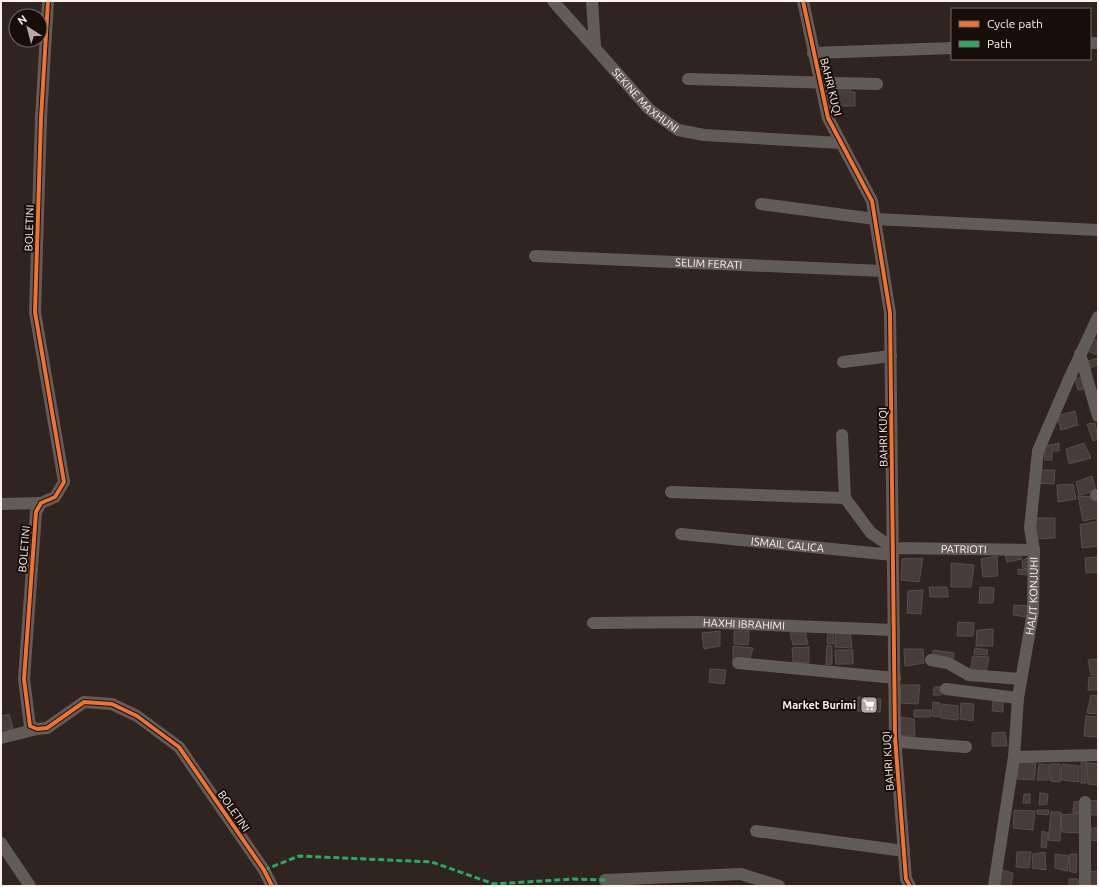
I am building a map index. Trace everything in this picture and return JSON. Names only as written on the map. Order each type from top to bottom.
[{"type":"street","name":"BOLETINI","points":[[48,1],[41,118],[35,312],[64,482],[55,497],[41,503],[36,512],[24,679],[30,726],[37,729],[47,728],[84,702],[112,704],[137,716],[179,747],[264,870],[272,886]]},
{"type":"street","name":"SEKINE MAXHUNI","points":[[553,1],[649,109],[678,130],[704,136],[842,143]]},
{"type":"street","points":[[592,1],[594,47]]},
{"type":"street","name":"BAHRI KUQI","points":[[803,1],[813,54],[828,118],[872,201],[890,313],[895,737],[906,879],[910,886]]},
{"type":"street","points":[[813,54],[951,48]]},
{"type":"street","name":"BAHRI KUQI","points":[[688,79],[820,84],[877,84]]},
{"type":"street","points":[[761,204],[875,219],[1098,230]]},
{"type":"street","name":"SELIM FERATI","points":[[535,256],[883,271]]},
{"type":"street","name":"HALIT KONJUHI","points":[[994,886],[1014,757],[1018,698],[1033,612],[1034,550],[1030,528],[1038,451],[1080,354],[1098,317]]},
{"type":"street","points":[[1080,354],[1098,416]]},
{"type":"street","points":[[843,362],[891,356]]},
{"type":"street","points":[[842,435],[845,498],[870,533],[893,551]]},
{"type":"street","points":[[671,492],[845,498]]},
{"type":"street","points":[[1,504],[41,503]]},
{"type":"street","name":"ISMAIL GALICA","points":[[681,534],[893,551]]},
{"type":"street","name":"PATRIOTI","points":[[893,551],[1034,550]]},
{"type":"street","name":"HAXHI IBRAHIMI","points":[[593,623],[697,622],[894,630]]},
{"type":"street","points":[[931,660],[948,663],[969,675],[1021,679]]},
{"type":"street","points":[[738,664],[895,678]]},
{"type":"street","points":[[946,689],[1018,698]]},
{"type":"street","points":[[1,738],[37,729]]},
{"type":"street","points":[[895,737],[901,742],[966,747]]},
{"type":"street","points":[[1014,757],[1098,755]]},
{"type":"street","points":[[1085,802],[1085,886]]},
{"type":"street","points":[[756,831],[904,851]]},
{"type":"street","points":[[1,843],[30,886]]},
{"type":"street","points":[[605,880],[645,882],[731,880],[741,874],[779,886]]},
{"type":"building","points":[[851,86],[851,92],[855,92],[855,106],[839,106],[839,98],[832,97],[832,87]]},
{"type":"building","points":[[1091,338],[1098,341],[1097,355],[1085,350]]},
{"type":"building","points":[[1098,358],[1098,365],[1091,368],[1088,361]]},
{"type":"building","points":[[1082,377],[1085,389],[1078,390],[1075,379]]},
{"type":"building","points":[[1075,411],[1078,425],[1061,430],[1057,416]]},
{"type":"building","points":[[1095,423],[1098,439],[1093,441],[1087,424]]},
{"type":"building","points":[[1059,443],[1059,451],[1052,451],[1052,460],[1045,460],[1044,446]]},
{"type":"building","points":[[1084,443],[1091,458],[1069,464],[1066,449]]},
{"type":"building","points":[[1038,470],[1055,470],[1054,484],[1037,483]]},
{"type":"building","points":[[1092,476],[1096,491],[1079,495],[1076,482]]},
{"type":"building","points":[[1073,484],[1076,499],[1058,502],[1057,485]]},
{"type":"building","points":[[1078,496],[1098,497],[1098,518],[1083,521]]},
{"type":"building","points":[[1034,518],[1055,518],[1055,538],[1033,539]]},
{"type":"building","points":[[1098,521],[1098,546],[1082,548],[1080,525]]},
{"type":"building","points":[[1019,552],[1022,559],[1007,562],[1005,555]]},
{"type":"building","points":[[997,556],[998,576],[983,577],[981,559]]},
{"type":"building","points":[[1028,557],[1027,569],[1023,568],[1022,561]]},
{"type":"building","points":[[1098,557],[1098,572],[1086,573],[1085,558]]},
{"type":"building","points":[[923,558],[919,582],[901,580],[902,559]]},
{"type":"building","points":[[951,563],[974,565],[971,587],[951,587]]},
{"type":"building","points":[[1018,569],[1028,570],[1027,575],[1018,574]]},
{"type":"building","points":[[929,587],[947,587],[948,597],[930,597]]},
{"type":"building","points":[[980,587],[994,588],[993,603],[979,603]]},
{"type":"building","points":[[923,590],[921,614],[907,613],[908,591]]},
{"type":"building","points":[[1014,605],[1028,606],[1026,617],[1013,615]]},
{"type":"building","points":[[958,622],[974,623],[973,636],[957,636]]},
{"type":"building","points":[[993,629],[993,646],[976,646],[977,630]]},
{"type":"building","points":[[720,631],[720,646],[704,649],[702,633]]},
{"type":"building","points":[[734,631],[749,631],[748,645],[734,644]]},
{"type":"building","points":[[805,631],[808,644],[793,645],[790,632]]},
{"type":"building","points":[[828,631],[833,631],[834,644],[827,643]]},
{"type":"building","points":[[836,631],[850,631],[852,648],[835,647]]},
{"type":"building","points":[[827,645],[832,646],[832,664],[826,665]]},
{"type":"building","points":[[733,646],[753,648],[749,661],[733,661]]},
{"type":"building","points":[[809,647],[809,663],[793,662],[792,648]]},
{"type":"building","points":[[975,648],[988,650],[987,655],[974,654]]},
{"type":"building","points":[[904,649],[923,649],[924,663],[905,666]]},
{"type":"building","points":[[835,650],[853,650],[853,664],[836,664]]},
{"type":"building","points":[[933,650],[954,653],[953,660],[932,660]]},
{"type":"building","points":[[973,656],[989,657],[986,673],[970,671]]},
{"type":"building","points":[[1098,659],[1098,675],[1091,675],[1088,660]]},
{"type":"building","points":[[710,669],[726,670],[724,684],[709,682]]},
{"type":"building","points":[[1089,677],[1098,677],[1098,690],[1088,690]]},
{"type":"building","points":[[901,685],[920,685],[918,704],[900,703]]},
{"type":"building","points":[[934,687],[942,687],[941,695],[933,695]]},
{"type":"building","points":[[1091,695],[1098,696],[1098,714],[1087,713]]},
{"type":"building","name":"Market Burimi","points":[[858,697],[881,699],[880,712],[857,711]]},
{"type":"building","points":[[993,701],[1003,702],[1003,712],[992,711]]},
{"type":"building","points":[[933,702],[940,703],[940,717],[932,716]]},
{"type":"building","points":[[961,703],[974,704],[973,721],[960,719]]},
{"type":"building","points":[[942,704],[958,706],[958,720],[941,718]]},
{"type":"building","points":[[914,710],[931,710],[930,717],[914,717]]},
{"type":"building","points":[[9,714],[13,728],[1,730],[1,716]]},
{"type":"building","points":[[1086,716],[1098,717],[1098,737],[1084,736]]},
{"type":"building","points":[[900,717],[914,719],[915,736],[900,736]]},
{"type":"building","points":[[1005,732],[1007,746],[992,746],[992,733]]},
{"type":"building","points":[[1081,761],[1086,761],[1086,783],[1081,783]]},
{"type":"building","points":[[1019,762],[1036,763],[1034,780],[1017,779]]},
{"type":"building","points":[[1087,763],[1098,764],[1098,785],[1088,784]]},
{"type":"building","points":[[1039,764],[1049,765],[1048,780],[1037,780]]},
{"type":"building","points":[[1050,764],[1060,764],[1060,782],[1050,781]]},
{"type":"building","points":[[1062,764],[1079,766],[1079,782],[1061,780]]},
{"type":"building","points":[[1040,793],[1048,794],[1047,804],[1039,805]]},
{"type":"building","points":[[1024,794],[1030,794],[1030,803],[1023,803]]},
{"type":"building","points":[[1088,800],[1098,801],[1098,815],[1088,815]]},
{"type":"building","points":[[1080,801],[1080,813],[1073,812],[1074,802]]},
{"type":"building","points":[[1014,810],[1035,811],[1033,830],[1013,828]]},
{"type":"building","points":[[1037,810],[1049,810],[1048,815],[1037,814]]},
{"type":"building","points":[[1051,812],[1061,812],[1060,841],[1048,840]]},
{"type":"building","points":[[1081,813],[1080,833],[1062,832],[1061,815]]},
{"type":"building","points":[[1091,828],[1098,828],[1098,841],[1090,840]]},
{"type":"building","points":[[1042,831],[1048,833],[1046,848],[1041,847]]},
{"type":"building","points":[[1017,852],[1031,852],[1029,868],[1016,867]]},
{"type":"building","points":[[1045,852],[1046,870],[1032,868],[1033,854]]},
{"type":"building","points":[[1055,854],[1069,856],[1067,871],[1055,868]]},
{"type":"building","points":[[1070,854],[1077,854],[1076,873],[1069,871]]},
{"type":"building","points":[[1002,870],[1013,873],[1011,886],[998,886]]},
{"type":"building","points":[[1098,871],[1098,886],[1088,886],[1088,872]]},
{"type":"building","points":[[1069,879],[1078,879],[1078,886],[1069,886]]},
{"type":"marked path","points":[[264,870],[299,856],[432,862],[494,884],[574,879],[605,880]]},
{"type":"cycle path","points":[[48,1],[41,118],[35,312],[64,482],[55,497],[41,503],[36,512],[24,679],[30,726],[37,729],[47,728],[84,702],[112,704],[137,716],[179,747],[264,870],[272,886]]},
{"type":"cycle path","points":[[803,1],[828,118],[872,201],[890,313],[895,737],[906,879],[910,886]]},
{"type":"place","name":"Market Burimi","points":[[869,705]]}]
